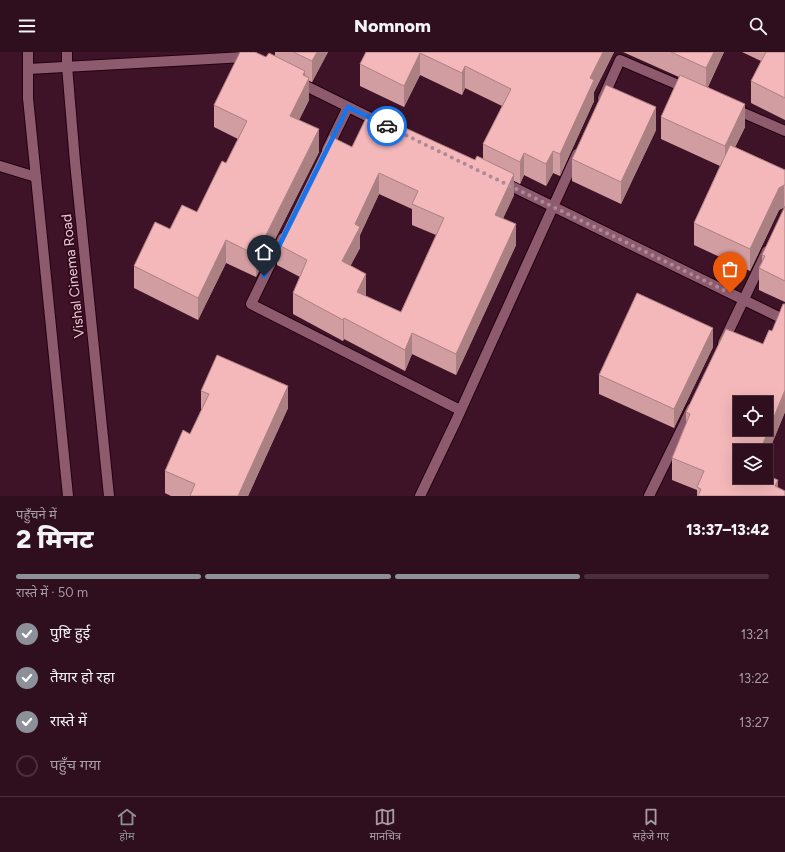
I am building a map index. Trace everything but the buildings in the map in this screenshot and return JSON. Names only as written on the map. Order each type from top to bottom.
[{"type":"street","name":"Vishal Cinema Road","points":[[28,52],[28,98],[68,496]]},
{"type":"street","name":"Vishal Cinema Road","points":[[67,52],[75,162],[109,496]]},
{"type":"street","points":[[28,69],[245,57],[258,63]]},
{"type":"street","points":[[598,109],[620,60],[699,94]]},
{"type":"street","points":[[286,77],[404,134]]},
{"type":"street","points":[[720,103],[785,131]]},
{"type":"street","points":[[324,156],[348,107]]},
{"type":"street","points":[[420,496],[582,144]]},
{"type":"street","points":[[0,166],[36,177]]},
{"type":"street","points":[[496,179],[785,320]]},
{"type":"street","points":[[289,226],[250,304],[460,410]]},
{"type":"street","points":[[720,349],[771,242]]},
{"type":"street","points":[[649,496],[697,398]]},
{"type":"way so far","points":[[387,126],[730,293]]},
{"type":"route","points":[[264,276],[348,107],[387,126]]}]
